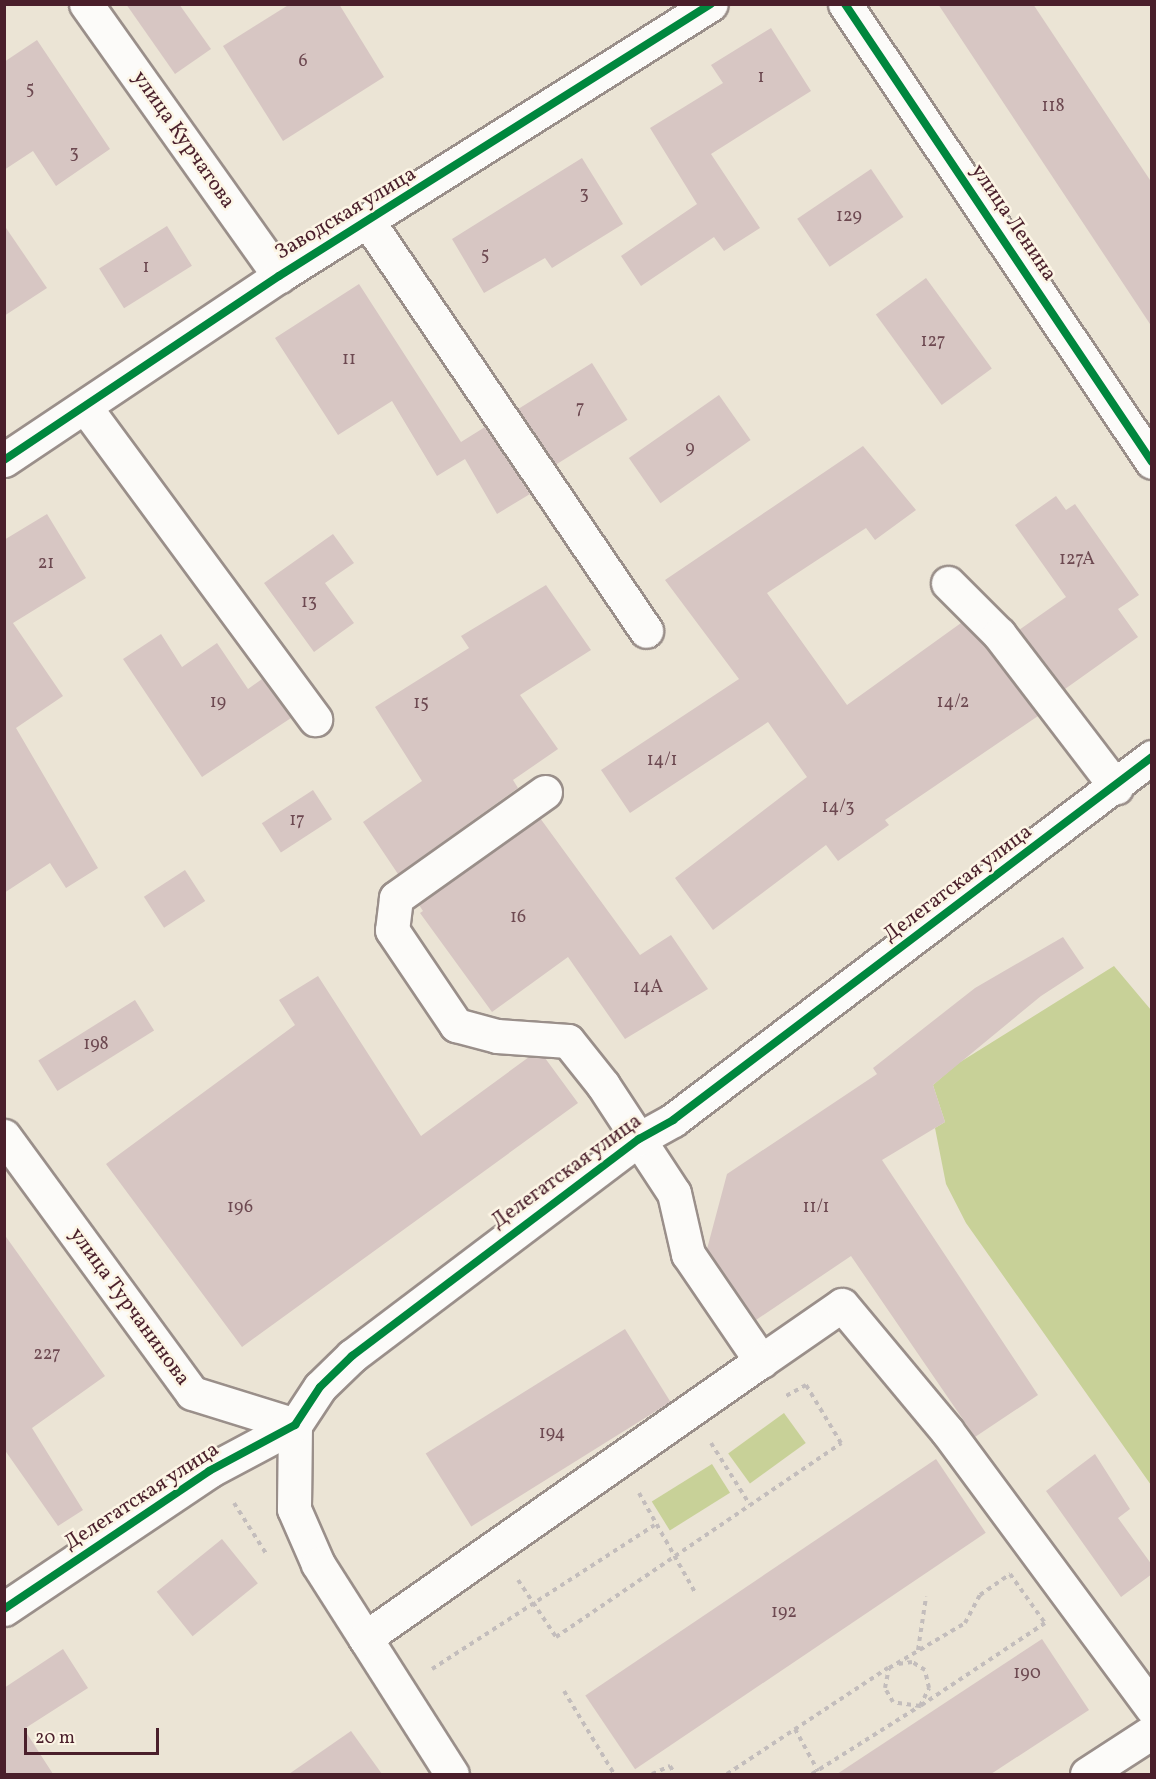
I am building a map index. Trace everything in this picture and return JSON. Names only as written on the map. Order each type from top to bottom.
[{"type":"street","name":"улица Курчатова","points":[[86,4],[279,276]]},
{"type":"street","name":"Заводская улица","points":[[4,460],[279,276],[369,223],[711,4]]},
{"type":"street","name":"улица Ленина","points":[[845,4],[1152,462]]},
{"type":"street","name":"Заводская улица","points":[[369,223],[646,631]]},
{"type":"street","points":[[85,407],[315,719]]},
{"type":"street","points":[[948,584],[999,634],[1116,787]]},
{"type":"street","name":"Делегатская улица","points":[[4,1610],[209,1472],[295,1425],[320,1387],[352,1356],[639,1139],[673,1120],[1116,787],[1152,757]]},
{"type":"street","points":[[545,792],[396,898],[392,930],[456,1025],[497,1036],[568,1041],[639,1139],[674,1193],[688,1254],[761,1361]]},
{"type":"street","name":"улица Турчанинова","points":[[4,1136],[192,1393],[295,1425]]},
{"type":"street","points":[[365,1638],[842,1305],[947,1431],[1152,1708]]},
{"type":"street","points":[[295,1425],[294,1509],[318,1564],[452,1774]]},
{"type":"street","points":[[1087,1774],[1152,1732]]},
{"type":"path","points":[[497,1546],[556,1637],[841,1443],[806,1385],[777,1401]]},
{"type":"path","points":[[699,1445],[718,1434]]},
{"type":"path","points":[[708,1440],[750,1505]]},
{"type":"path","points":[[634,1485],[696,1594]]},
{"type":"path","points":[[432,1669],[655,1525]]},
{"type":"path","points":[[727,1774],[889,1668],[965,1623],[980,1595],[1010,1574],[1045,1623],[812,1774]]},
{"type":"path","points":[[918,1651],[926,1597]]},
{"type":"path","points":[[889,1668],[912,1662],[925,1670],[929,1688],[920,1706]]},
{"type":"path","points":[[889,1668],[885,1688],[893,1701],[920,1706]]},
{"type":"path","points":[[564,1691],[614,1774]]},
{"type":"path","points":[[795,1729],[818,1771]]},
{"type":"path","points":[[652,1774],[670,1766],[675,1774]]},
{"type":"green space","points":[[1114,966],[1151,1010],[1151,1485],[966,1223],[946,1184],[935,1128],[945,1122],[933,1085],[957,1064]]},
{"type":"green space","points":[[784,1413],[806,1443],[750,1483],[728,1454]]},
{"type":"green space","points":[[712,1464],[730,1493],[670,1530],[652,1502]]},
{"type":"building","points":[[126,4],[179,4],[211,49],[175,74]]},
{"type":"building","points":[[290,4],[339,4],[384,77],[283,141],[223,46]]},
{"type":"building","points":[[938,4],[1033,4],[1152,183],[1152,327]]},
{"type":"building","points":[[771,28],[811,91],[711,154],[760,228],[724,251],[714,237],[641,286],[621,256],[697,204],[650,128],[723,83],[711,65]]},
{"type":"building","points":[[37,40],[110,149],[56,186],[33,151],[4,170],[4,62]]},
{"type":"building","points":[[582,158],[623,224],[552,268],[545,258],[484,293],[452,239]]},
{"type":"building","points":[[871,169],[903,217],[830,267],[797,219]]},
{"type":"building","points":[[4,225],[47,288],[4,316]]},
{"type":"building","points":[[167,226],[192,266],[124,308],[99,268]]},
{"type":"building","points":[[926,278],[992,369],[942,405],[876,314]]},
{"type":"building","points":[[359,284],[461,442],[485,427],[530,494],[497,514],[465,459],[437,476],[392,401],[338,435],[275,338]]},
{"type":"building","points":[[592,363],[628,420],[554,466],[518,409]]},
{"type":"building","points":[[719,395],[751,440],[660,503],[629,458]]},
{"type":"building","points":[[863,446],[916,510],[875,540],[866,528],[767,593],[847,705],[961,623],[985,646],[1038,716],[885,820],[889,825],[838,861],[826,845],[713,930],[675,878],[807,777],[768,722],[630,813],[601,770],[739,679],[665,580]]},
{"type":"building","points":[[1056,496],[1066,510],[1075,504],[1139,595],[1118,609],[1138,637],[1065,689],[1019,630],[1066,597],[1015,525]]},
{"type":"building","points":[[47,514],[86,578],[13,623],[63,696],[16,728],[98,868],[66,888],[50,863],[4,893],[4,540]]},
{"type":"building","points":[[333,534],[354,563],[325,583],[354,623],[314,652],[264,583]]},
{"type":"building","points":[[546,585],[591,650],[520,695],[558,749],[513,780],[518,788],[398,874],[363,822],[422,781],[375,707],[469,648],[461,636]]},
{"type":"building","points":[[161,634],[182,667],[217,643],[248,689],[262,679],[291,718],[202,777],[123,659]]},
{"type":"building","points":[[313,790],[332,819],[281,853],[262,823]]},
{"type":"building","points":[[540,818],[640,955],[671,935],[708,989],[625,1039],[568,957],[492,1012],[420,913],[423,911],[419,905]]},
{"type":"building","points":[[185,870],[205,901],[164,928],[144,897]]},
{"type":"building","points":[[1063,937],[1084,968],[1041,996],[933,1085],[945,1122],[882,1160],[1038,1395],[975,1437],[851,1256],[756,1320],[707,1249],[727,1174],[877,1074],[873,1068],[975,988]]},
{"type":"building","points":[[318,976],[421,1136],[529,1057],[545,1058],[578,1103],[242,1347],[106,1164],[295,1025],[279,1000]]},
{"type":"building","points":[[135,1000],[154,1031],[57,1091],[38,1060]]},
{"type":"building","points":[[4,1234],[105,1376],[32,1428],[83,1510],[58,1526],[4,1449]]},
{"type":"building","points":[[625,1329],[671,1402],[471,1526],[426,1454]]},
{"type":"building","points":[[1095,1454],[1130,1509],[1118,1518],[1152,1565],[1152,1574],[1121,1597],[1046,1491]]},
{"type":"building","points":[[936,1459],[986,1533],[635,1769],[585,1696]]},
{"type":"building","points":[[222,1539],[258,1583],[193,1636],[157,1592]]},
{"type":"building","points":[[1042,1639],[1089,1710],[991,1774],[837,1774]]},
{"type":"building","points":[[63,1649],[88,1688],[24,1729],[53,1774],[4,1774],[4,1688]]},
{"type":"building","points":[[351,1731],[382,1774],[289,1774]]},
{"type":"cycle path","points":[[4,460],[279,276],[711,4]]},
{"type":"cycle path","points":[[845,4],[1152,462]]},
{"type":"cycle path","points":[[4,1609],[209,1471],[295,1425],[320,1387],[352,1356],[639,1139],[673,1120],[1152,757]]}]
